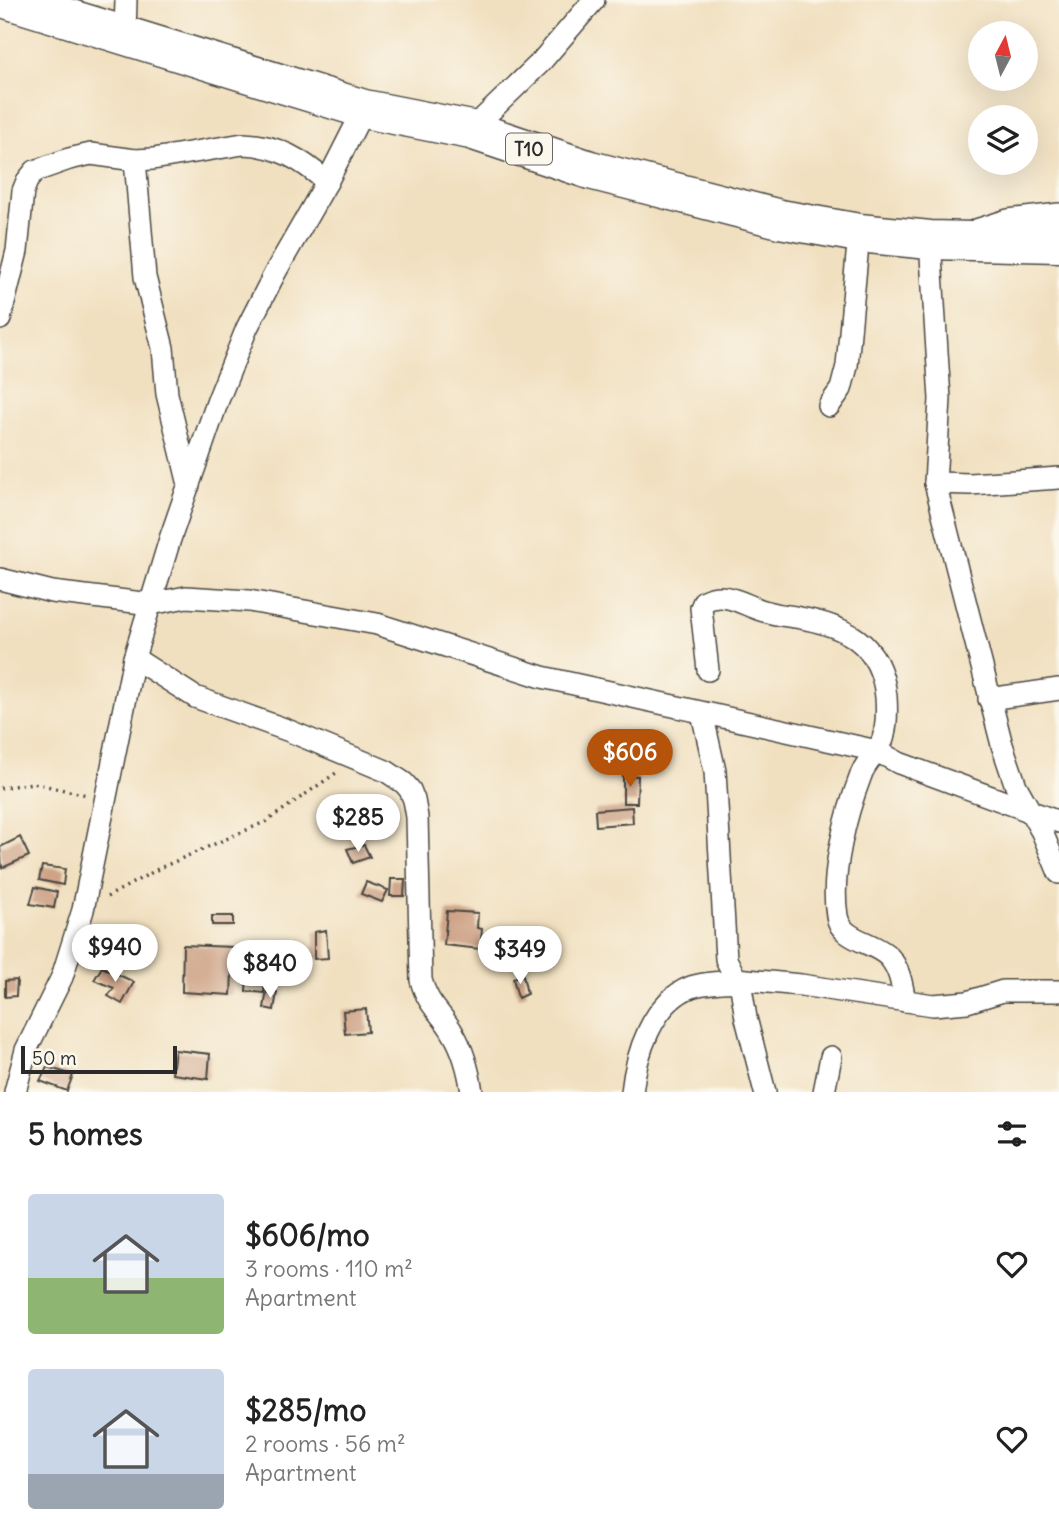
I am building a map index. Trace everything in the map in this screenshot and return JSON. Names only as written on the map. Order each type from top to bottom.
[{"type":"highway","name":"T10","points":[[9,0],[126,17],[364,109],[471,130],[590,170],[780,219],[859,233],[930,240],[1059,243]]},
{"type":"street","points":[[471,130],[540,63],[594,0]]},
{"type":"street","points":[[15,1092],[26,1050],[62,977],[83,910],[134,657],[170,539],[218,400],[247,328],[364,109]]},
{"type":"street","points":[[0,319],[9,257],[23,191],[35,171],[69,159],[92,155],[135,160],[182,156],[243,144],[287,153],[308,165],[327,182]]},
{"type":"street","points":[[135,160],[145,276],[163,348],[167,394],[189,485]]},
{"type":"street","points":[[1059,214],[1008,220],[930,240],[940,400],[935,483],[989,699],[1016,786],[1053,854],[1059,873]]},
{"type":"street","points":[[829,406],[841,389],[847,366],[859,233]]},
{"type":"street","points":[[935,483],[970,484],[1059,478]]},
{"type":"street","points":[[0,579],[52,592],[151,604],[186,597],[249,601],[377,624],[542,677],[877,751],[899,763],[1028,808],[1059,822]]},
{"type":"street","points":[[708,670],[701,608],[704,601],[712,597],[729,597],[764,611],[823,623],[846,633],[871,651],[882,669],[886,722],[877,751],[862,771],[849,812],[838,869],[837,919],[848,934],[880,949],[889,957],[897,968],[905,1001]]},
{"type":"street","points":[[134,657],[195,697],[357,759],[397,778],[410,790],[417,817],[421,980],[430,1004],[453,1033],[461,1049],[472,1092]]},
{"type":"street","points":[[989,699],[1059,689]]},
{"type":"street","points":[[702,713],[715,771],[726,958],[732,975],[740,981],[746,1018],[765,1092]]},
{"type":"street","points":[[632,1092],[638,1059],[658,1014],[668,1002],[691,987],[740,981],[801,985],[905,1001],[948,1004],[967,1002],[1003,991],[1059,991]]},
{"type":"street","points":[[824,1092],[831,1056]]},
{"type":"path","points":[[83,910],[160,868],[267,821],[357,759]]},
{"type":"path","points":[[0,788],[33,783],[106,799]]},
{"type":"building","points":[[623,775],[638,776],[637,803],[623,803]]},
{"type":"building","points":[[632,807],[633,823],[596,826],[595,810]]},
{"type":"building","points":[[20,837],[29,856],[2,868],[0,847]]},
{"type":"building","points":[[364,845],[370,857],[353,863],[347,849]]},
{"type":"building","points":[[42,866],[65,869],[63,885],[39,880]]},
{"type":"building","points":[[391,879],[405,879],[404,896],[390,896]]},
{"type":"building","points":[[366,882],[388,890],[382,902],[361,894]]},
{"type":"building","points":[[35,887],[57,892],[54,908],[30,904]]},
{"type":"building","points":[[447,911],[478,913],[477,928],[482,929],[480,949],[444,945]]},
{"type":"building","points":[[212,916],[233,916],[233,925],[212,925]]},
{"type":"building","points":[[326,930],[328,958],[314,959],[314,932]]},
{"type":"building","points":[[529,931],[530,942],[512,943],[510,933]]},
{"type":"building","points":[[183,945],[233,947],[231,995],[182,992]]},
{"type":"building","points":[[254,954],[276,957],[275,964],[253,961]]},
{"type":"building","points":[[238,963],[266,965],[264,993],[246,991],[247,978],[237,977]]},
{"type":"building","points":[[102,967],[134,982],[122,1004],[108,996],[114,988],[94,980]]},
{"type":"building","points":[[523,975],[527,994],[518,998],[513,978]]},
{"type":"building","points":[[17,980],[16,996],[5,997],[5,981]]},
{"type":"building","points":[[267,990],[277,992],[274,1010],[264,1008]]},
{"type":"building","points":[[366,1009],[368,1032],[345,1034],[343,1011]]},
{"type":"building","points":[[175,1050],[210,1054],[208,1079],[172,1074]]},
{"type":"building","points":[[47,1067],[73,1075],[67,1091],[40,1081]]}]
